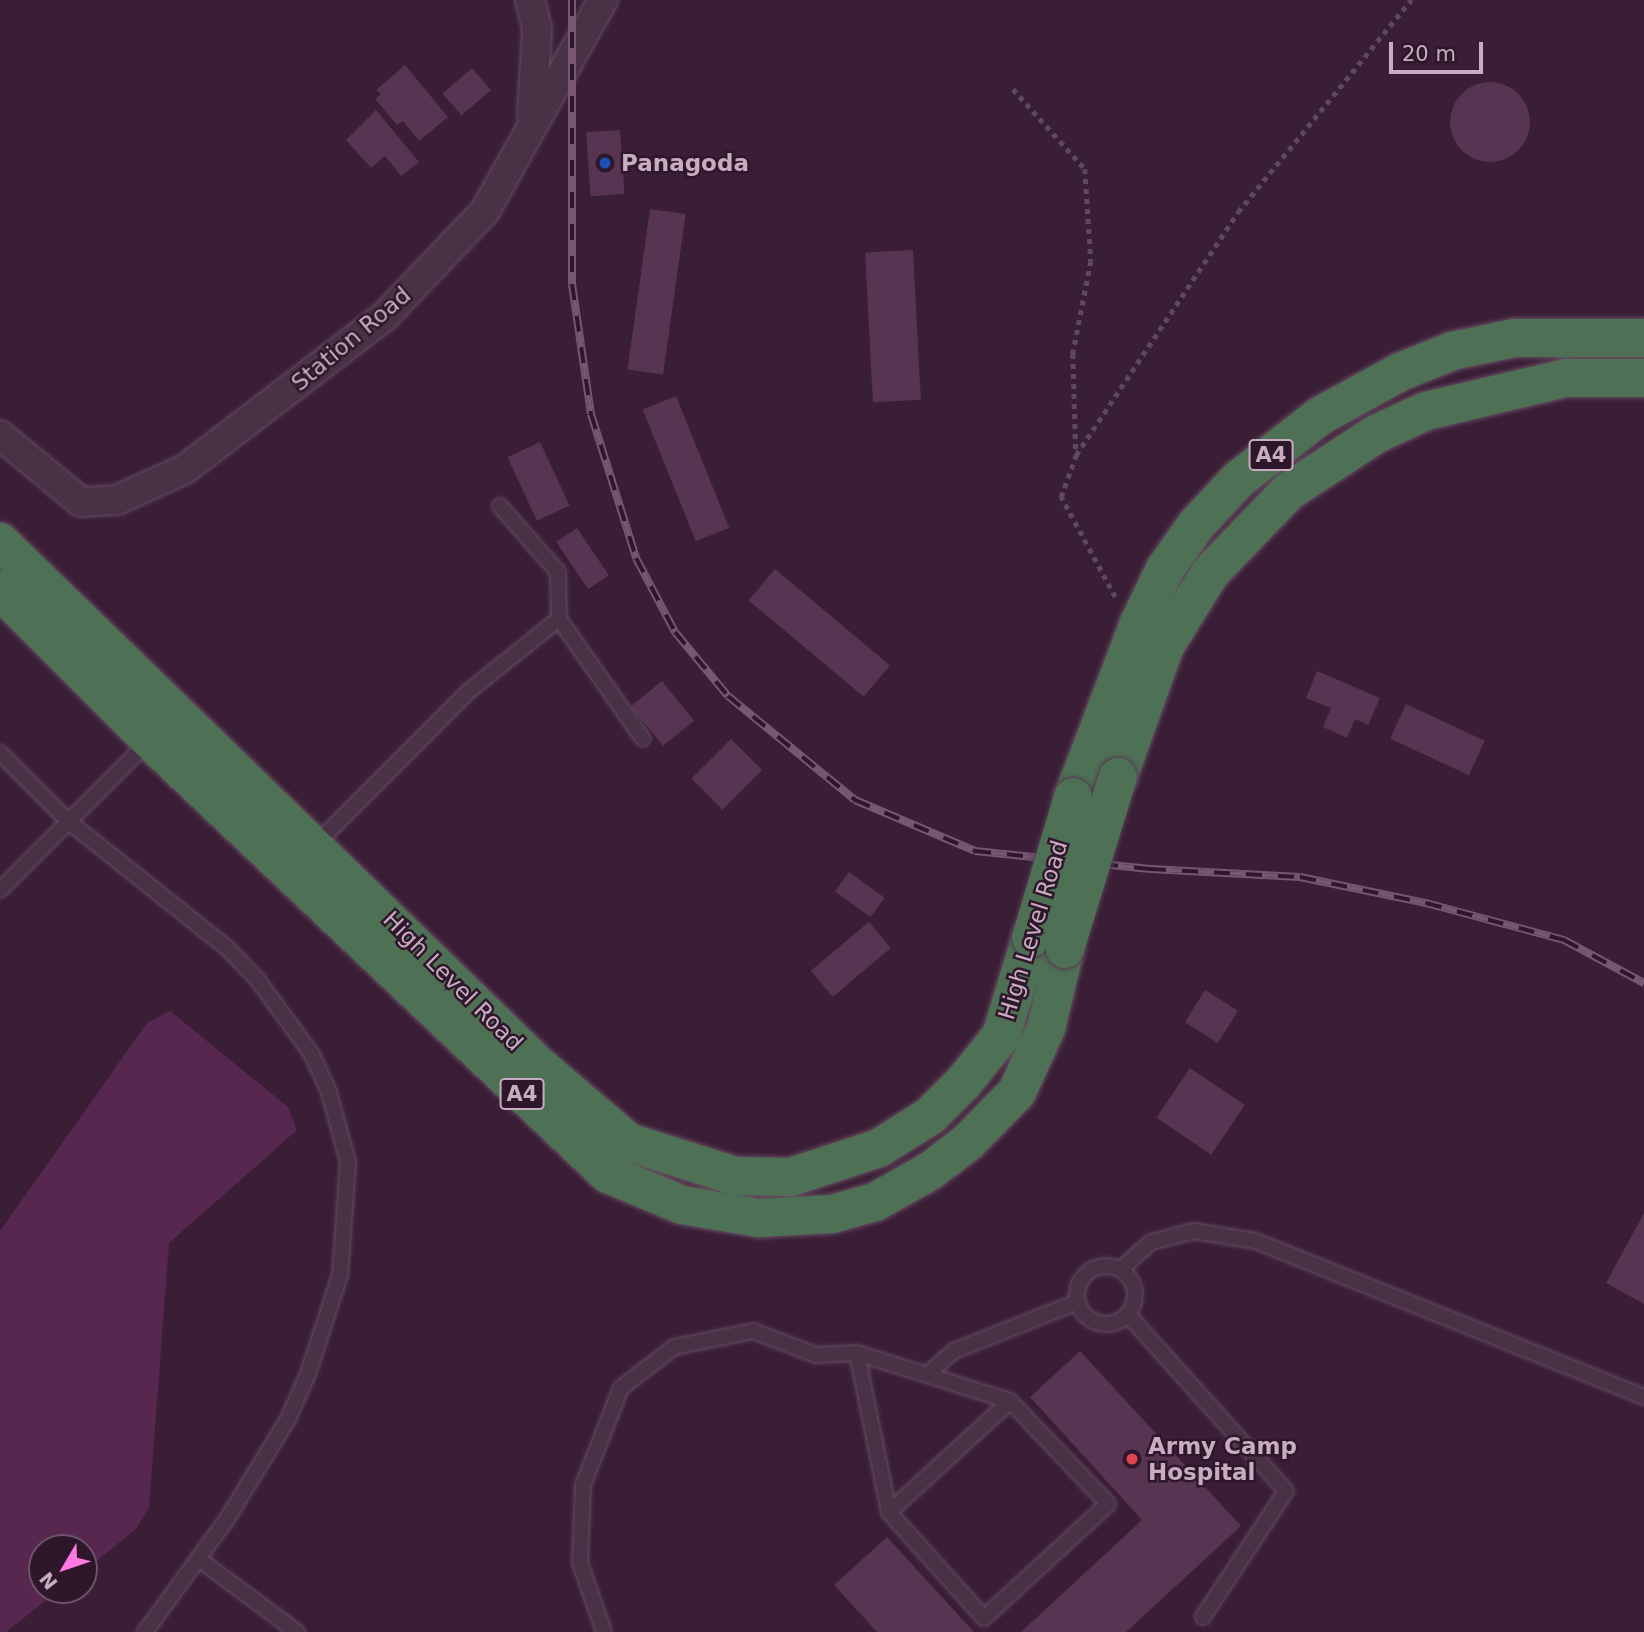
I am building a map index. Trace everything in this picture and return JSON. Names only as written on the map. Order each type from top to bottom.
[{"type":"highway","name":"High Level Road","points":[[0,542],[163,727],[608,1174],[682,1205],[759,1218],[832,1214],[874,1202],[930,1171],[968,1142],[1017,1092],[1046,1028],[1048,944],[1073,797],[1140,621],[1164,569],[1196,526],[1239,479],[1320,416],[1360,393],[1452,351],[1514,338],[1644,338]]},
{"type":"highway","name":"High Level Road","points":[[0,590],[163,727],[314,845],[585,1109],[628,1142],[734,1176],[791,1177],[879,1148],[930,1116],[964,1082],[1001,1036],[1048,944],[1118,778],[1165,646],[1210,573],[1289,491],[1376,434],[1426,411],[1566,378],[1644,378]]},
{"type":"street","points":[[530,0],[537,29],[531,121]]},
{"type":"street","name":"Station Road","points":[[0,435],[81,502],[117,500],[185,469],[386,316],[485,211],[531,121],[603,0]]},
{"type":"lane","points":[[500,506],[558,572],[559,619],[643,739]]},
{"type":"lane","points":[[314,845],[469,691],[559,619]]},
{"type":"lane","points":[[0,890],[163,727]]},
{"type":"lane","points":[[0,753],[68,821],[226,947],[257,979],[311,1053],[328,1089],[348,1162],[340,1275],[308,1374],[288,1419],[200,1560],[145,1632]]},
{"type":"lane","points":[[1121,1269],[1137,1297],[1129,1316],[1110,1325],[1089,1320],[1076,1302],[1078,1281],[1093,1266],[1121,1269],[1151,1242],[1194,1231],[1256,1241],[1644,1396]]},
{"type":"lane","points":[[927,1375],[954,1351],[1076,1302]]},
{"type":"lane","points":[[1129,1316],[1286,1491],[1203,1617]]},
{"type":"lane","points":[[604,1632],[580,1563],[583,1485],[621,1388],[674,1347],[753,1331],[816,1354],[857,1353],[1010,1401],[1108,1504],[984,1618],[889,1512],[857,1353]]},
{"type":"lane","points":[[889,1512],[1010,1401]]},
{"type":"lane","points":[[200,1560],[297,1632]]},
{"type":"path","points":[[1140,621],[1113,595],[1061,497],[1076,454],[1237,212],[1410,0]]},
{"type":"path","points":[[1013,89],[1085,169],[1091,261],[1073,354],[1076,454]]},
{"type":"shaded area","points":[[170,1011],[288,1107],[297,1130],[169,1243],[149,1508],[136,1529],[98,1560],[98,1534],[28,1534],[28,1604],[41,1604],[6,1632],[0,1632],[0,1231],[147,1023]]},
{"type":"building","points":[[405,65],[448,117],[419,141],[403,121],[397,125],[375,99],[381,94],[376,90]]},
{"type":"building","points":[[472,68],[491,90],[462,115],[443,94]]},
{"type":"building","points":[[1490,82],[1505,85],[1518,94],[1527,107],[1530,122],[1527,137],[1518,150],[1505,159],[1490,162],[1475,159],[1462,150],[1453,137],[1450,122],[1453,107],[1462,94],[1475,85]]},
{"type":"building","points":[[376,110],[419,162],[401,176],[385,156],[371,168],[346,140]]},
{"type":"building","name":"Panagoda","points":[[620,130],[624,194],[591,196],[586,132]]},
{"type":"building","points":[[650,209],[686,214],[663,374],[627,369]]},
{"type":"building","points":[[913,250],[921,400],[873,402],[865,253]]},
{"type":"building","points":[[676,396],[729,528],[696,541],[643,409]]},
{"type":"building","points":[[540,442],[570,505],[537,521],[507,457]]},
{"type":"building","points":[[577,528],[609,575],[588,589],[556,542]]},
{"type":"building","points":[[775,569],[890,665],[864,697],[749,600]]},
{"type":"building","points":[[1317,671],[1380,698],[1368,725],[1355,719],[1347,738],[1323,727],[1331,708],[1306,698]]},
{"type":"building","points":[[662,681],[694,721],[663,746],[631,706]]},
{"type":"building","points":[[1406,704],[1485,741],[1469,775],[1390,738]]},
{"type":"building","points":[[731,739],[762,770],[723,810],[691,779]]},
{"type":"building","points":[[849,872],[885,898],[870,917],[835,891]]},
{"type":"building","points":[[869,922],[891,948],[833,997],[811,971]]},
{"type":"building","points":[[1205,990],[1238,1011],[1218,1043],[1185,1022]]},
{"type":"building","points":[[1190,1068],[1245,1105],[1211,1155],[1156,1118]]},
{"type":"building","points":[[1644,1213],[1644,1304],[1606,1283]]},
{"type":"building","name":"Army Camp Hospital","points":[[1080,1351],[1241,1526],[1126,1632],[1021,1632],[1142,1520],[1030,1397]]},
{"type":"building","points":[[887,1537],[974,1632],[877,1632],[834,1585]]},
{"type":"railway","points":[[572,0],[572,284],[591,414],[636,558],[675,632],[728,696],[855,800],[975,851],[1150,869],[1300,877],[1426,903],[1564,940],[1644,983]]},
{"type":"place","name":"Panagoda","points":[[605,163]]},
{"type":"place","name":"Army Camp Hospital","points":[[1132,1459]]}]
